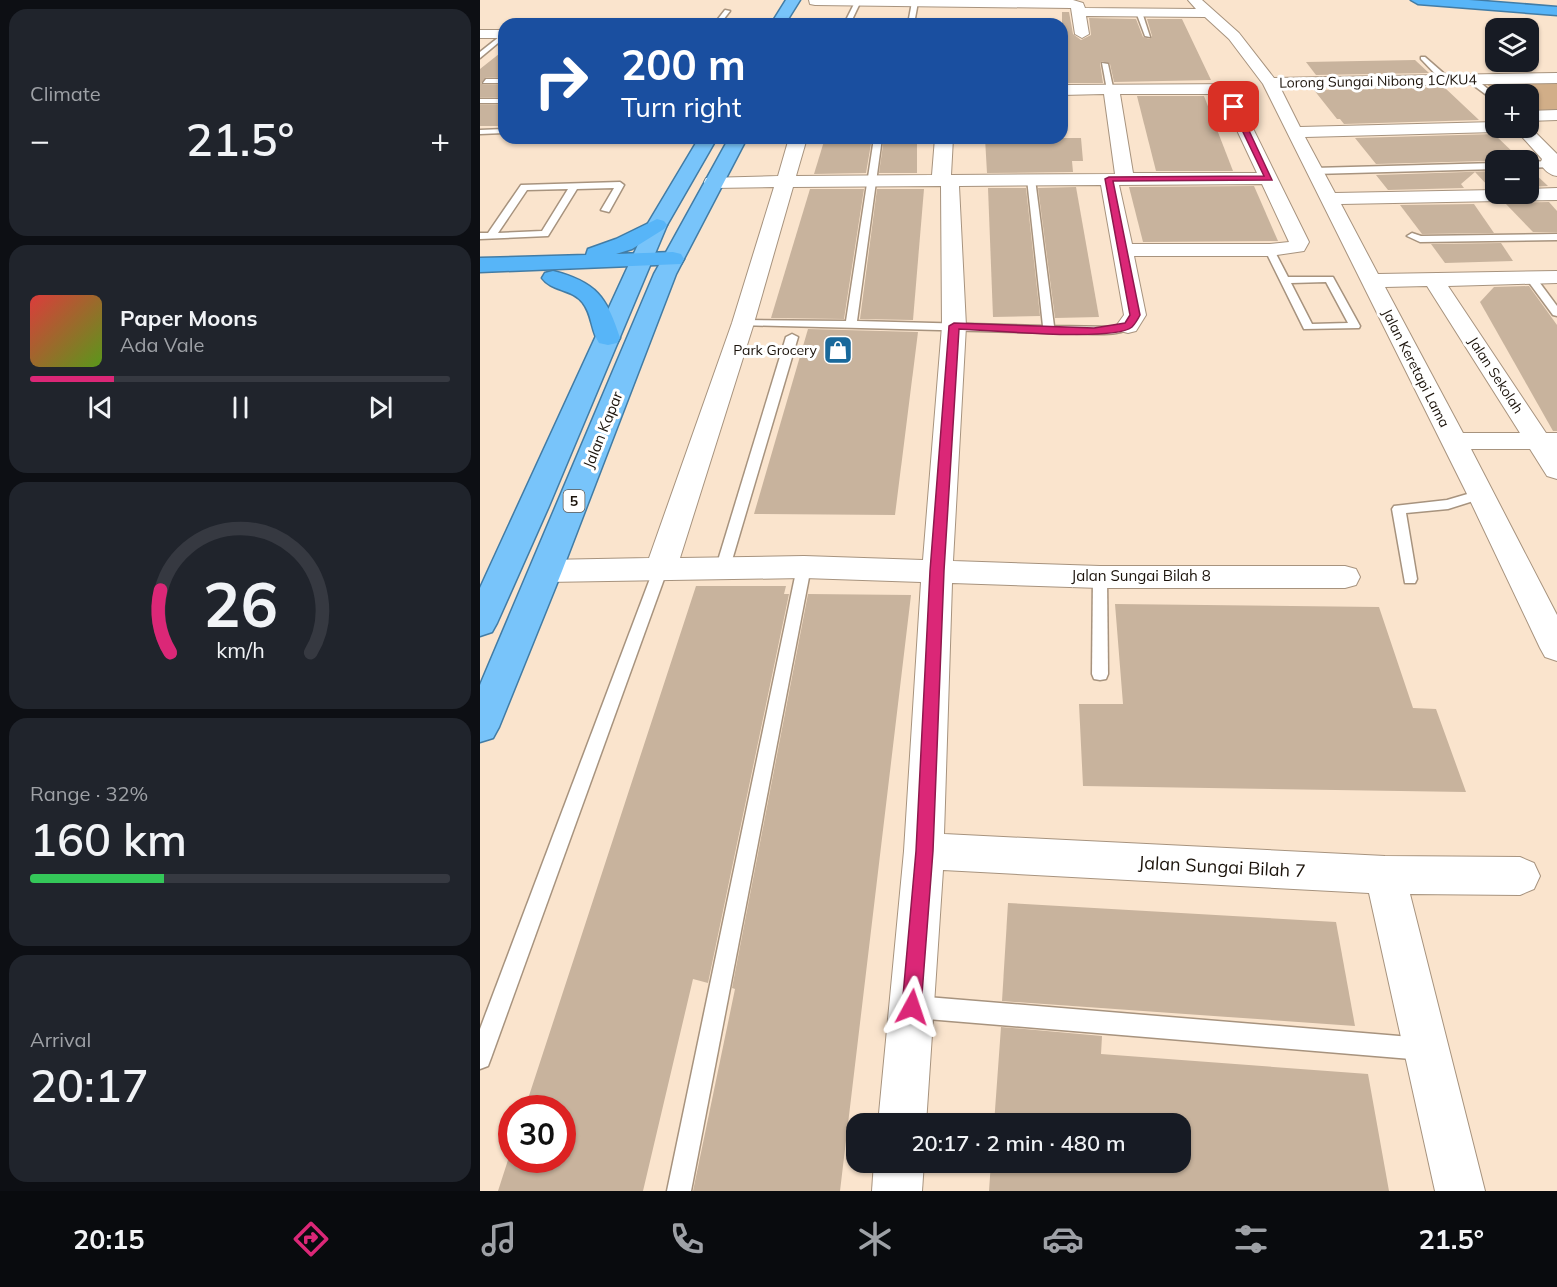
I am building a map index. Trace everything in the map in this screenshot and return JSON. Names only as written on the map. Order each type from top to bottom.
[{"type":"highway","points":[[782,18],[793,0]]},
{"type":"highway","points":[[807,16],[815,0]]},
{"type":"highway","points":[[1418,0],[1557,11]]},
{"type":"highway","points":[[1502,0],[1557,5]]},
{"type":"highway","name":"Jalan Kapar","points":[[480,727],[546,571],[654,267],[657,225],[704,144]]},
{"type":"highway","name":"Jalan Kapar","points":[[480,623],[608,338],[654,267],[714,182],[735,144]]},
{"type":"highway","points":[[480,265],[559,271],[624,244],[657,225]]},
{"type":"highway","points":[[480,281],[559,271],[654,267]]},
{"type":"highway","points":[[559,271],[592,298],[608,338]]},
{"type":"street","points":[[815,0],[915,2],[975,8],[1065,3],[1078,6],[1082,34]]},
{"type":"street","name":"Jalan Keretapi Lama","points":[[1194,0],[1234,36],[1272,86],[1481,494],[1557,648]]},
{"type":"street","points":[[1080,12],[1208,13]]},
{"type":"street","points":[[480,34],[498,34]]},
{"type":"street","name":"Lorong Sungai Nibong 1C/KU4","points":[[1068,90],[1226,89],[1557,78]]},
{"type":"street","points":[[1123,250],[1270,250],[1297,247],[1299,242],[1226,89]]},
{"type":"street","points":[[1111,90],[1123,250],[1135,315],[1128,326]]},
{"type":"street","points":[[1539,116],[1557,115]]},
{"type":"street","points":[[1294,132],[1485,127]]},
{"type":"street","points":[[1531,138],[1554,163]]},
{"type":"street","points":[[661,568],[743,323],[796,144]]},
{"type":"street","points":[[903,1113],[924,851],[937,571],[954,326],[944,144]]},
{"type":"street","points":[[714,182],[1269,178]]},
{"type":"street","points":[[1329,199],[1557,194]]},
{"type":"street","points":[[1371,281],[1557,277]]},
{"type":"street","name":"Jalan Sekolah","points":[[1434,281],[1548,441],[1557,470]]},
{"type":"street","points":[[1454,441],[1548,441]]},
{"type":"street","name":"Jalan Sungai Bilah 8","points":[[546,571],[804,567],[1100,577],[1344,576]]},
{"type":"street","name":"Jalan Sungai Bilah 7","points":[[924,851],[1385,875],[1520,876]]},
{"type":"street","points":[[1385,875],[1460,1191]]},
{"type":"street","points":[[897,1191],[898,1173]]},
{"type":"lane","points":[[850,18],[858,1]]},
{"type":"lane","points":[[913,18],[915,2]]},
{"type":"lane","points":[[722,18],[727,11]]},
{"type":"lane","points":[[1139,12],[1148,36]]},
{"type":"lane","points":[[480,56],[498,40]]},
{"type":"lane","points":[[1423,58],[1446,80]]},
{"type":"lane","points":[[1104,64],[1111,90]]},
{"type":"lane","points":[[1472,80],[1485,90]]},
{"type":"lane","points":[[486,81],[498,81]]},
{"type":"lane","points":[[480,101],[498,101]]},
{"type":"lane","points":[[480,132],[498,132]]},
{"type":"lane","points":[[851,325],[877,144]]},
{"type":"lane","points":[[1539,164],[1554,163]]},
{"type":"lane","points":[[1314,171],[1485,166]]},
{"type":"lane","points":[[1031,179],[1049,329]]},
{"type":"lane","points":[[491,236],[524,187],[620,184],[606,210]]},
{"type":"lane","points":[[480,236],[545,234],[574,186]]},
{"type":"lane","points":[[1412,236],[1420,239],[1557,237]]},
{"type":"lane","points":[[1270,250],[1284,280],[1308,327],[1355,326],[1329,279],[1284,280]]},
{"type":"lane","points":[[1530,277],[1557,313]]},
{"type":"lane","points":[[743,323],[954,326],[1094,331],[1116,330],[1128,326]]},
{"type":"lane","points":[[723,567],[792,337]]},
{"type":"lane","points":[[1410,579],[1399,509],[1448,504],[1481,494]]},
{"type":"lane","points":[[679,1191],[804,567]]},
{"type":"lane","points":[[480,1058],[661,568]]},
{"type":"lane","points":[[1100,577],[1100,674]]},
{"type":"lane","points":[[912,1007],[1426,1049]]},
{"type":"shaded area","points":[[1557,83],[1557,112],[1539,113],[1539,84],[1486,84]]},
{"type":"building","points":[[1062,12],[1069,12],[1073,34],[1081,40],[1091,35],[1089,18],[1136,19],[1143,37],[1150,39],[1152,36],[1147,19],[1182,19],[1211,80],[1114,82],[1110,64],[1102,61],[1100,63],[1103,83],[1068,83],[1068,18],[1062,18]]},
{"type":"building","points":[[498,55],[498,77],[486,77],[481,83],[498,85],[498,97],[480,97],[480,69]]},
{"type":"building","points":[[1415,60],[1429,73],[1316,75],[1306,62]]},
{"type":"building","points":[[1444,87],[1479,120],[1344,124],[1337,119],[1314,90]]},
{"type":"building","points":[[1137,96],[1204,96],[1233,171],[1156,171]]},
{"type":"building","points":[[480,105],[498,105],[498,126],[480,126]]},
{"type":"building","points":[[1485,134],[1485,138],[1498,138],[1511,150],[1485,150],[1485,161],[1376,164],[1355,138]]},
{"type":"building","points":[[1068,138],[1081,138],[1083,161],[1072,161],[1073,172],[987,173],[985,144],[1068,144]]},
{"type":"building","points":[[823,144],[871,144],[866,173],[814,174]]},
{"type":"building","points":[[883,144],[917,144],[917,173],[879,173]]},
{"type":"building","points":[[1485,171],[1485,183],[1475,172],[1461,184],[1464,188],[1388,190],[1376,175]]},
{"type":"building","points":[[1539,178],[1548,186],[1539,186]]},
{"type":"building","points":[[1254,186],[1278,241],[1143,242],[1129,187]]},
{"type":"building","points":[[1076,187],[1099,317],[1055,318],[1038,188]]},
{"type":"building","points":[[988,188],[1026,188],[1040,316],[993,317]]},
{"type":"building","points":[[810,189],[864,189],[844,319],[771,318]]},
{"type":"building","points":[[877,189],[924,189],[913,320],[860,319]]},
{"type":"building","points":[[1549,202],[1557,211],[1557,232],[1533,232],[1506,204]]},
{"type":"building","points":[[1474,204],[1494,233],[1422,234],[1400,205]]},
{"type":"building","points":[[1501,243],[1513,261],[1445,263],[1431,244]]},
{"type":"building","points":[[1529,286],[1557,325],[1557,431],[1553,431],[1480,302],[1494,287]]},
{"type":"building","points":[[808,329],[918,332],[895,515],[754,514]]},
{"type":"building","points":[[696,586],[786,586],[784,594],[789,594],[708,983],[693,979],[643,1191],[498,1191],[504,1173],[576,1173],[576,1095],[529,1095]]},
{"type":"building","points":[[808,594],[911,595],[849,1113],[846,1113],[846,1141],[840,1191],[693,1191],[735,989],[732,988]]},
{"type":"building","points":[[1115,604],[1379,607],[1413,708],[1436,709],[1466,792],[1083,786],[1079,704],[1123,704]]},
{"type":"building","points":[[1008,903],[1336,922],[1355,1026],[1002,1001]]},
{"type":"building","points":[[1001,1027],[1102,1036],[1101,1054],[1368,1074],[1389,1191],[989,1191],[990,1173],[1191,1173],[1191,1113],[995,1113]]},
{"type":"place","name":"Park Grocery","points":[[838,350]]},
{"type":"route","points":[[912,1007],[924,851],[937,571],[954,326],[1094,331],[1116,330],[1128,326],[1135,315],[1109,179],[1269,178],[1234,107]]}]
